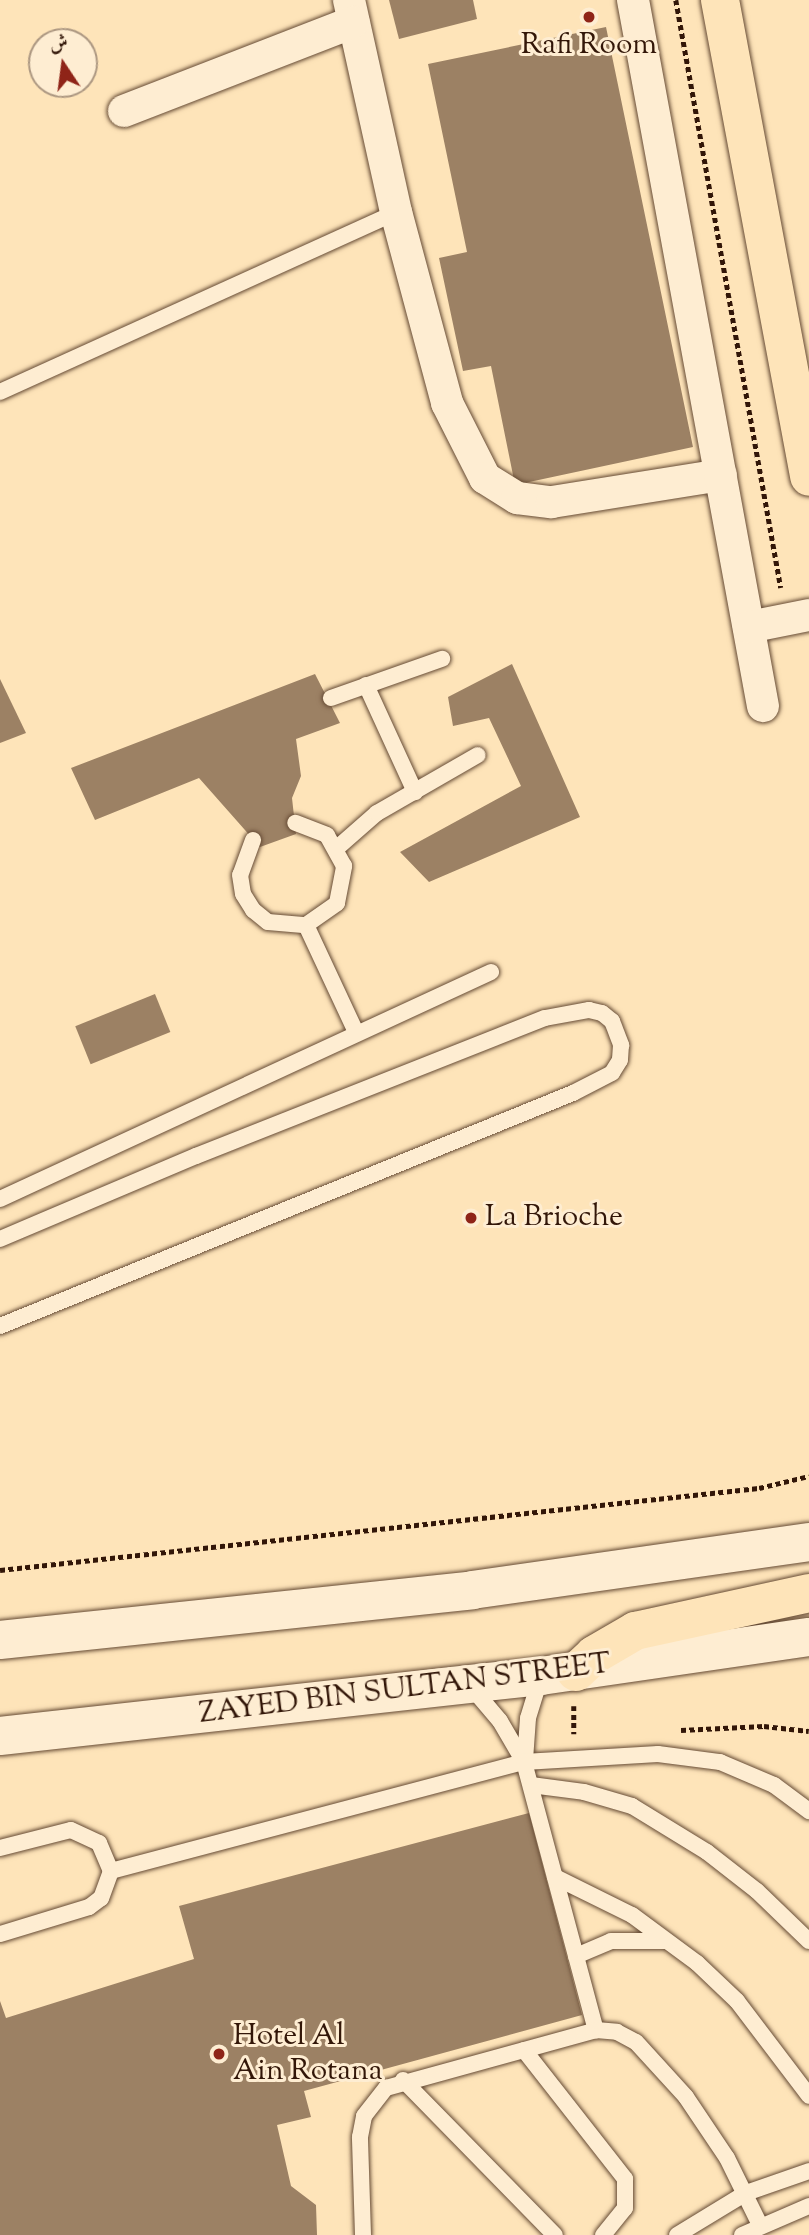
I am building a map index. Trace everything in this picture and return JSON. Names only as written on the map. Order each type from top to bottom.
[{"type":"highway","points":[[720,0],[809,477]]},
{"type":"highway","points":[[558,1674],[635,1631],[809,1593]]},
{"type":"main road","points":[[0,1640],[472,1590],[809,1542]]},
{"type":"main road","name":"ZAYED BIN SULTAN STREET","points":[[0,1736],[558,1674],[809,1637]]},
{"type":"main road","points":[[718,1652],[809,1657]]},
{"type":"street","points":[[633,0],[763,706]]},
{"type":"street","points":[[124,111],[351,11],[396,212],[447,403],[485,478],[517,498],[552,502],[721,475]]},
{"type":"street","points":[[749,627],[798,618]]},
{"type":"lane","points":[[0,392],[396,212]]},
{"type":"lane","points":[[331,698],[442,659]]},
{"type":"lane","points":[[366,685],[415,792]]},
{"type":"lane","points":[[337,848],[377,813],[478,755]]},
{"type":"lane","points":[[253,840],[240,874],[248,902],[268,922],[306,925],[337,903],[344,866],[337,848],[312,826],[295,823]]},
{"type":"lane","points":[[306,925],[356,1032]]},
{"type":"lane","points":[[0,1199],[356,1032],[491,972]]},
{"type":"lane","points":[[0,1239],[196,1156],[545,1018],[589,1010],[602,1013],[612,1021],[621,1045],[620,1060],[612,1073],[573,1093],[0,1326]]},
{"type":"lane","points":[[524,1762],[528,1718],[558,1674]]},
{"type":"lane","points":[[469,1684],[500,1721],[524,1762],[596,2030]]},
{"type":"lane","points":[[111,1871],[524,1762],[658,1754],[720,1762],[774,1785],[809,1811]]},
{"type":"lane","points":[[531,1786],[584,1792],[632,1806],[727,1868],[809,1941]]},
{"type":"lane","points":[[0,1848],[56,1833],[79,1832],[99,1843],[111,1871],[101,1898],[89,1907],[0,1934]]},
{"type":"lane","points":[[555,1877],[614,1904],[667,1941],[737,2001],[809,2096]]},
{"type":"lane","points":[[576,1956],[630,1937],[667,1941]]},
{"type":"lane","points":[[363,2235],[359,2159],[364,2116],[386,2088],[403,2080],[596,2030],[627,2036],[662,2068],[708,2126],[746,2193],[760,2225]]},
{"type":"lane","points":[[524,2050],[625,2179],[625,2208],[603,2235]]},
{"type":"lane","points":[[403,2080],[555,2235]]},
{"type":"lane","points":[[677,2235],[746,2193],[809,2171]]},
{"type":"lane","points":[[742,2235],[809,2206]]},
{"type":"path","points":[[676,0],[798,618]]},
{"type":"path","points":[[0,1570],[760,1488],[809,1476]]},
{"type":"path","points":[[558,1674],[573,1735],[586,1734]]},
{"type":"path","points":[[668,1730],[764,1726],[809,1731]]},
{"type":"building","points":[[389,0],[473,0],[477,19],[399,39]]},
{"type":"building","points":[[606,27],[693,447],[515,485],[491,366],[463,371],[439,258],[467,252],[428,64]]},
{"type":"building","points":[[512,664],[580,817],[429,882],[400,852],[521,786],[489,718],[453,726],[448,697]]},
{"type":"building","points":[[315,674],[340,723],[296,739],[301,776],[292,798],[296,834],[260,847],[199,778],[95,820],[71,768]]},
{"type":"building","points":[[0,679],[26,733],[0,743]]},
{"type":"building","points":[[155,994],[170,1032],[91,1064],[75,1026]]},
{"type":"building","name":"Hotel Al Ain Rotana","points":[[529,1813],[582,2015],[304,2091],[311,2117],[277,2125],[291,2186],[316,2205],[317,2235],[0,2235],[0,2001],[6,2018],[194,1959],[179,1906]]},
{"type":"place","name":"Rafi Room","points":[[589,17]]},
{"type":"place","name":"La Brioche","points":[[471,1218]]},
{"type":"place","name":"Hotel Al Ain Rotana","points":[[219,2054]]}]
